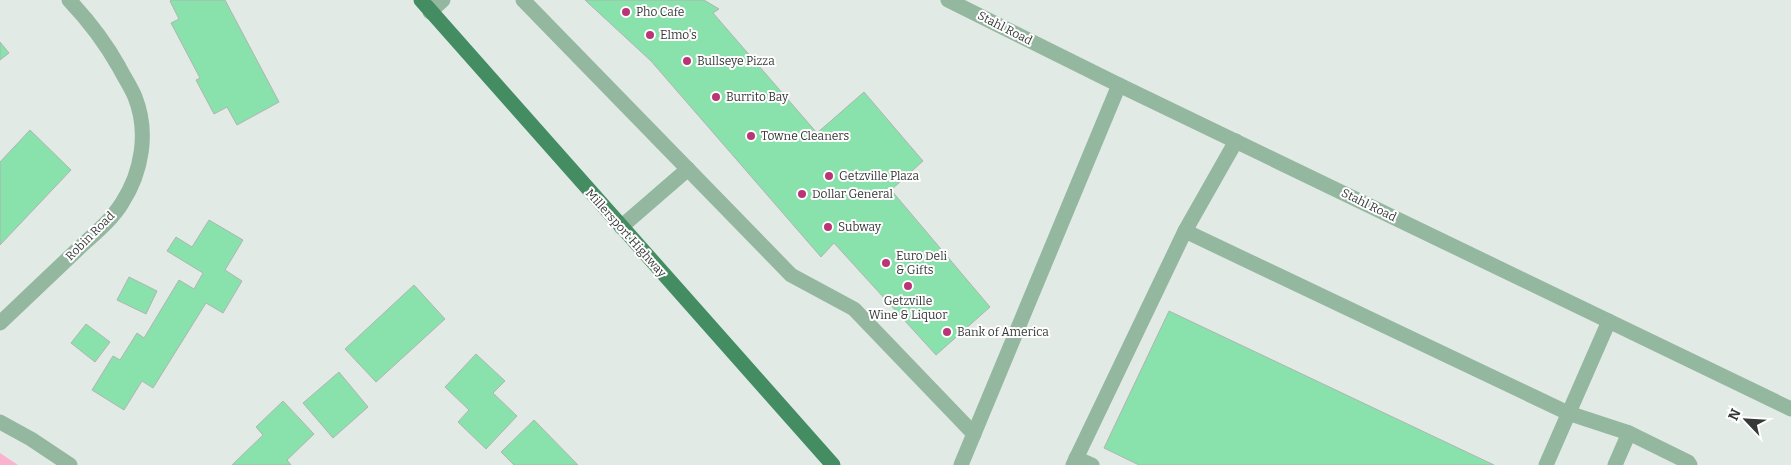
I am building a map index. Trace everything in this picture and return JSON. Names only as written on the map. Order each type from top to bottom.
[{"type":"main road","name":"Millersport Highway","points":[[426,6],[833,465]]},
{"type":"street","name":"Robin Road","points":[[0,322],[105,224],[122,204],[140,165],[141,118],[135,97],[114,58],[69,0]]},
{"type":"street","points":[[426,6],[443,0]]},
{"type":"street","points":[[523,0],[791,275],[854,310],[974,434]]},
{"type":"street","name":"Stahl Road","points":[[948,0],[1119,86],[1791,409]]},
{"type":"street","points":[[961,465],[1119,86]]},
{"type":"street","points":[[1092,465],[1074,461],[1186,231],[1236,141]]},
{"type":"street","points":[[620,227],[688,169]]},
{"type":"street","points":[[1186,231],[1568,413],[1629,433],[1688,462],[1690,465]]},
{"type":"street","points":[[1546,465],[1609,320]]},
{"type":"street","points":[[0,422],[31,439],[70,465]]},
{"type":"street","points":[[1615,465],[1629,433]]},
{"type":"shaded area","points":[[0,453],[18,465],[0,465]]},
{"type":"building","points":[[171,0],[225,0],[279,102],[237,125],[227,107],[214,114],[196,80],[200,78],[171,23],[179,19]]},
{"type":"building","name":"Getzville Plaza","points":[[585,0],[704,0],[719,9],[713,13],[817,133],[864,92],[923,161],[891,190],[990,307],[936,355],[834,243],[821,257],[651,61]]},
{"type":"building","points":[[0,42],[9,53],[0,60]]},
{"type":"building","points":[[30,130],[71,170],[0,245],[0,162]]},
{"type":"building","points":[[209,220],[243,240],[225,270],[242,281],[223,313],[206,303],[153,388],[142,381],[124,410],[92,390],[113,356],[120,360],[137,333],[144,338],[179,280],[194,289],[203,273],[167,251],[176,237],[192,247]]},
{"type":"building","points":[[129,277],[157,291],[146,314],[117,300]]},
{"type":"building","points":[[414,285],[445,319],[376,382],[345,349]]},
{"type":"building","points":[[1169,311],[1494,465],[1139,465],[1104,448]]},
{"type":"building","points":[[86,324],[110,342],[95,362],[71,343]]},
{"type":"building","points":[[476,354],[505,381],[493,393],[517,416],[486,449],[458,422],[469,410],[445,387]]},
{"type":"building","points":[[339,372],[368,407],[333,438],[303,403]]},
{"type":"building","points":[[283,401],[314,434],[287,460],[291,465],[232,465],[263,435],[256,427]]},
{"type":"building","points":[[534,420],[578,465],[514,465],[501,452]]},
{"type":"place","name":"Pho Cafe","points":[[626,12]]},
{"type":"place","name":"Elmo's","points":[[650,35]]},
{"type":"place","name":"Bullseye Pizza","points":[[687,61]]},
{"type":"place","name":"Burrito Bay","points":[[716,97]]},
{"type":"place","name":"Towne Cleaners","points":[[751,136]]},
{"type":"place","name":"Getzville Plaza","points":[[829,176]]},
{"type":"place","name":"Dollar General","points":[[802,194]]},
{"type":"place","name":"Subway","points":[[828,227]]},
{"type":"place","name":"Euro Deli & Gifts","points":[[886,263]]},
{"type":"place","name":"Getzville Wine & Liquor","points":[[908,286]]},
{"type":"place","name":"Bank of America","points":[[947,332]]}]
